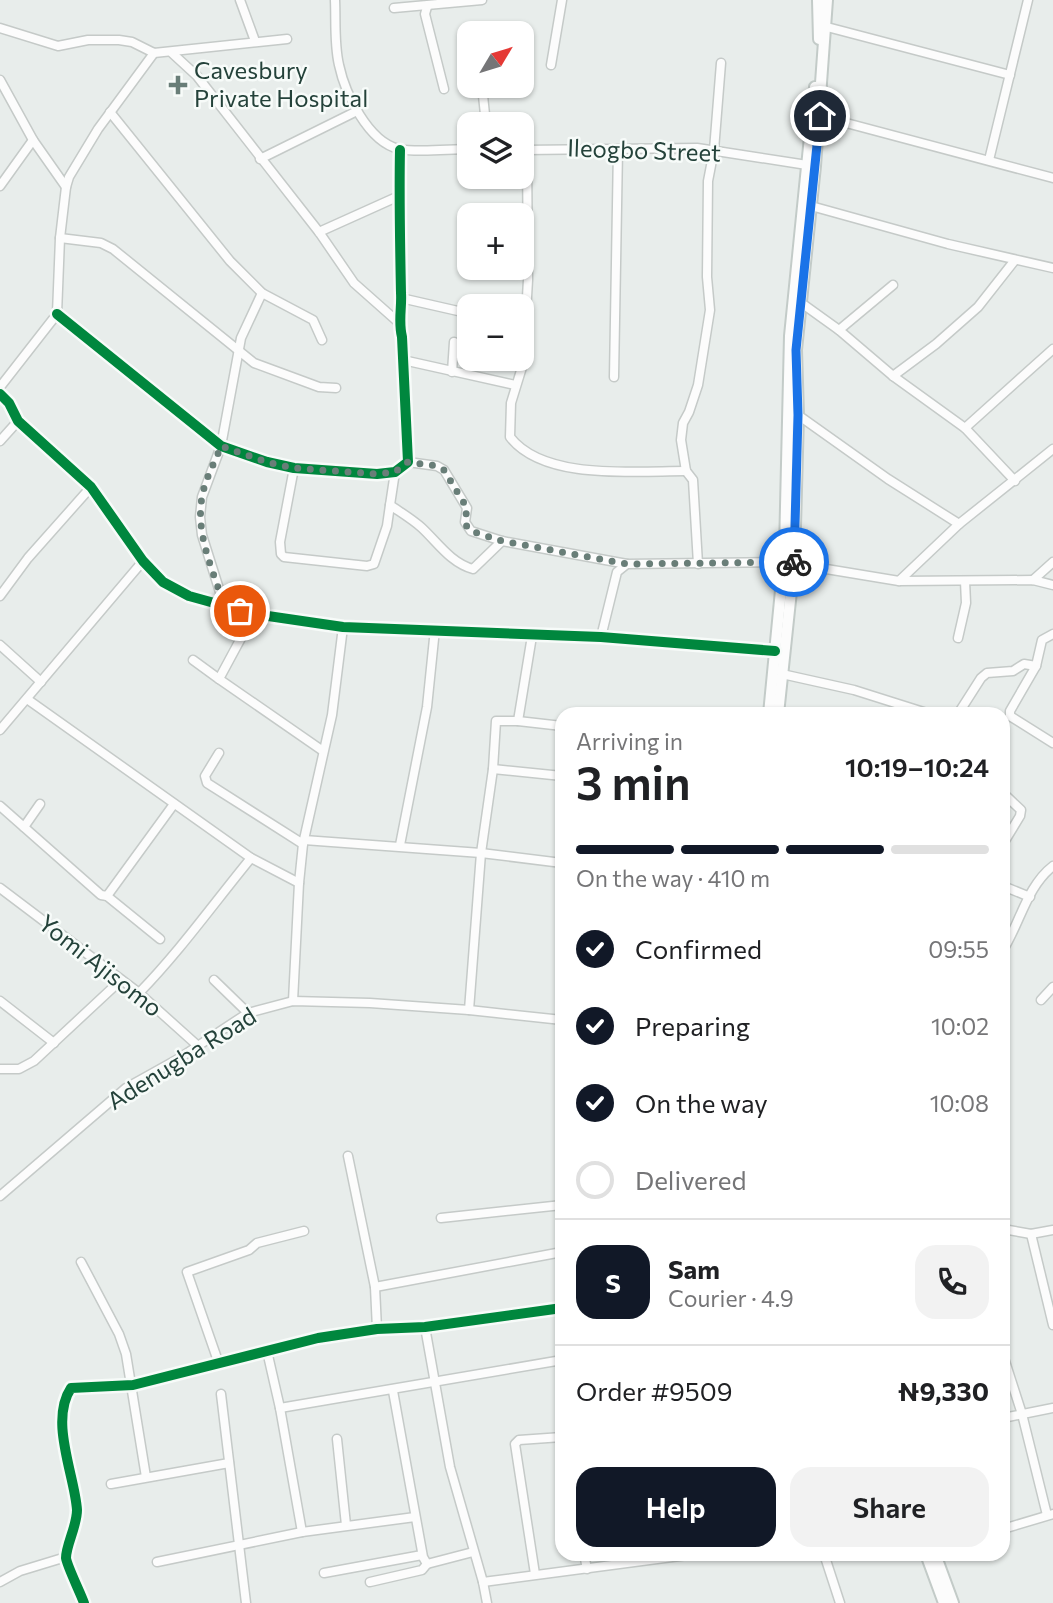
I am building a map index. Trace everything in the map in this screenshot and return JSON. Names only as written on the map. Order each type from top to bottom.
[{"type":"street","points":[[240,0],[255,41]]},
{"type":"street","points":[[335,0],[338,62],[356,111],[386,144],[400,150],[457,149]]},
{"type":"street","points":[[394,8],[482,0]]},
{"type":"street","points":[[551,65],[562,0]]},
{"type":"street","points":[[770,707],[775,651],[789,563],[789,343],[819,44],[818,0]]},
{"type":"street","points":[[779,707],[798,415],[796,362],[800,302],[820,116],[827,0]]},
{"type":"street","points":[[989,160],[1028,0]]},
{"type":"street","points":[[427,7],[425,14],[444,89]]},
{"type":"street","points":[[0,27],[58,46],[88,40],[119,40],[132,42],[154,53],[287,39]]},
{"type":"street","points":[[827,27],[1010,75]]},
{"type":"street","points":[[0,387],[57,314],[60,237],[69,177],[110,111],[154,53]]},
{"type":"street","points":[[172,53],[197,76],[319,232],[354,283],[398,322]]},
{"type":"street","points":[[698,564],[693,480],[686,471],[681,440],[698,385],[710,310],[707,276],[708,181],[714,150],[721,63]]},
{"type":"street","points":[[0,80],[33,140],[66,187]]},
{"type":"street","points":[[110,111],[230,261],[262,293],[313,320],[322,340]]},
{"type":"street","points":[[260,159],[356,111]]},
{"type":"street","points":[[820,116],[1053,178]]},
{"type":"street","points":[[0,186],[33,140]]},
{"type":"street","name":"Ileogbo Street","points":[[534,150],[697,148],[807,164]]},
{"type":"street","points":[[614,377],[618,149]]},
{"type":"street","points":[[400,150],[401,298],[398,322],[403,360],[408,462]]},
{"type":"street","points":[[319,232],[399,196]]},
{"type":"street","points":[[811,206],[887,228],[1053,268]]},
{"type":"street","points":[[60,237],[102,243],[113,249],[254,363],[319,387],[336,388]]},
{"type":"street","points":[[893,376],[936,344],[978,307],[1016,260]]},
{"type":"street","points":[[528,280],[523,365],[509,413],[510,437],[516,445],[556,464],[598,471],[686,471]]},
{"type":"street","points":[[839,330],[893,285]]},
{"type":"street","points":[[225,608],[202,535],[200,517],[205,486],[221,446],[244,332],[262,293]]},
{"type":"street","points":[[401,298],[457,311]]},
{"type":"street","points":[[800,302],[839,330],[893,376],[965,428],[1015,481]]},
{"type":"street","points":[[57,314],[221,446],[293,468],[366,474],[395,472],[408,462],[437,466],[444,470],[467,508],[467,527],[471,531],[502,541],[627,564],[789,563],[899,581],[1033,580],[1053,585]]},
{"type":"street","points":[[452,372],[454,342]]},
{"type":"street","points":[[965,428],[1053,349]]},
{"type":"street","points":[[403,360],[515,385]]},
{"type":"street","points":[[0,394],[9,403],[18,421],[91,487],[143,561],[175,590],[225,608],[343,626],[601,637],[775,651]]},
{"type":"street","points":[[798,415],[888,479],[959,524]]},
{"type":"street","points":[[0,440],[18,421]]},
{"type":"street","points":[[899,581],[959,524],[1053,449]]},
{"type":"street","points":[[293,468],[280,542],[284,558],[368,566],[374,564],[387,526],[395,472]]},
{"type":"street","points":[[0,596],[28,558],[91,487]]},
{"type":"street","points":[[390,505],[418,525],[439,548],[473,569],[502,541]]},
{"type":"street","points":[[0,730],[143,561]]},
{"type":"street","points":[[1033,580],[1053,562]]},
{"type":"street","points":[[601,637],[617,572],[627,564]]},
{"type":"street","points":[[958,638],[966,603],[965,581]]},
{"type":"street","points":[[219,678],[254,614]]},
{"type":"street","points":[[293,1001],[299,883],[304,842],[332,715],[343,626]]},
{"type":"street","points":[[400,845],[427,708],[435,629]]},
{"type":"street","points":[[1053,634],[1042,640],[1036,666],[1010,711],[1010,716],[1053,743]]},
{"type":"street","points":[[518,721],[532,636]]},
{"type":"street","points":[[0,645],[41,682]]},
{"type":"street","points":[[193,660],[323,751]]},
{"type":"street","points":[[962,707],[987,673],[1013,671],[1024,664],[1036,666]]},
{"type":"street","points":[[782,674],[854,690],[908,707]]},
{"type":"street","points":[[27,699],[251,858],[299,883]]},
{"type":"street","points":[[469,1010],[481,853],[493,769],[496,721],[555,725]]},
{"type":"street","points":[[219,753],[205,776],[207,783],[304,842],[400,845],[555,862]]},
{"type":"street","points":[[493,769],[555,775]]},
{"type":"street","points":[[1010,800],[1021,810],[1010,832]]},
{"type":"street","points":[[23,827],[40,804]]},
{"type":"street","points":[[107,896],[174,804]]},
{"type":"street","points":[[0,806],[101,895],[107,896],[160,939]]},
{"type":"street","points":[[139,993],[171,961],[194,927],[251,858]]},
{"type":"street","points":[[1010,939],[1036,882],[1053,866]]},
{"type":"street","name":"Yomi Ajisomo","points":[[0,888],[139,993],[198,1046]]},
{"type":"street","points":[[1010,889],[1030,897]]},
{"type":"street","points":[[0,1069],[19,1069],[34,1061],[121,980]]},
{"type":"street","points":[[214,980],[247,1013]]},
{"type":"street","points":[[1041,1000],[1053,987]]},
{"type":"street","points":[[0,1001],[54,1043]]},
{"type":"street","name":"Adenugba Road","points":[[2,1192],[126,1088],[198,1046],[247,1013],[293,1001],[370,1003],[555,1019]]},
{"type":"street","points":[[348,1156],[375,1287],[377,1329]]},
{"type":"street","points":[[441,1218],[555,1206]]},
{"type":"street","points":[[1010,1230],[1031,1234],[1053,1230]]},
{"type":"street","points":[[219,1363],[187,1272],[248,1250],[257,1243],[304,1231]]},
{"type":"street","points":[[1031,1234],[1053,1325]]},
{"type":"street","points":[[375,1287],[555,1253]]},
{"type":"street","points":[[81,1262],[119,1334],[133,1385],[146,1477]]},
{"type":"street","points":[[84,1603],[66,1558],[77,1513],[63,1440],[68,1392],[74,1387],[133,1385],[317,1338],[377,1329],[425,1327],[555,1309]]},
{"type":"street","points":[[425,1327],[450,1467],[483,1582],[484,1603]]},
{"type":"street","points":[[267,1350],[302,1532]]},
{"type":"street","points":[[280,1408],[393,1391],[433,1381],[555,1361]]},
{"type":"street","points":[[1010,1377],[1050,1514],[1010,1527]]},
{"type":"street","points":[[393,1391],[422,1555],[427,1564]]},
{"type":"street","points":[[221,1394],[246,1603]]},
{"type":"street","points":[[1010,1417],[1053,1408]]},
{"type":"street","points":[[535,1574],[515,1444],[519,1440],[555,1437]]},
{"type":"street","points":[[337,1439],[346,1525]]},
{"type":"street","points":[[111,1484],[229,1462]]},
{"type":"street","points":[[157,1562],[302,1532],[415,1517]]},
{"type":"street","points":[[370,1582],[422,1570],[427,1564],[473,1552]]},
{"type":"street","points":[[324,1573],[422,1555]]},
{"type":"street","points":[[0,1582],[20,1571],[66,1558]]},
{"type":"street","points":[[585,1561],[587,1570]]},
{"type":"street","points":[[483,1582],[648,1561]]},
{"type":"street","points":[[826,1561],[840,1603]]},
{"type":"street","points":[[929,1561],[944,1603]]},
{"type":"street","points":[[938,1561],[953,1603]]},
{"type":"cycle path","points":[[57,314],[221,446],[294,468],[377,474],[395,472],[408,462],[400,325],[400,150]]},
{"type":"cycle path","points":[[0,394],[9,403],[18,421],[91,487],[143,561],[163,582],[189,596],[254,614],[343,627],[601,637],[775,651]]},
{"type":"cycle path","points":[[84,1603],[66,1558],[77,1510],[65,1449],[62,1416],[71,1388],[133,1385],[318,1338],[555,1309]]},
{"type":"way so far","points":[[240,611],[225,608],[202,535],[202,497],[221,446],[293,468],[377,474],[395,472],[408,462],[440,467],[467,508],[467,527],[471,531],[502,541],[627,564],[794,562]]},
{"type":"place","name":"Cavesbury Private Hospital","points":[[178,85]]},
{"type":"route","points":[[794,562],[798,415],[796,350],[820,116]]}]
